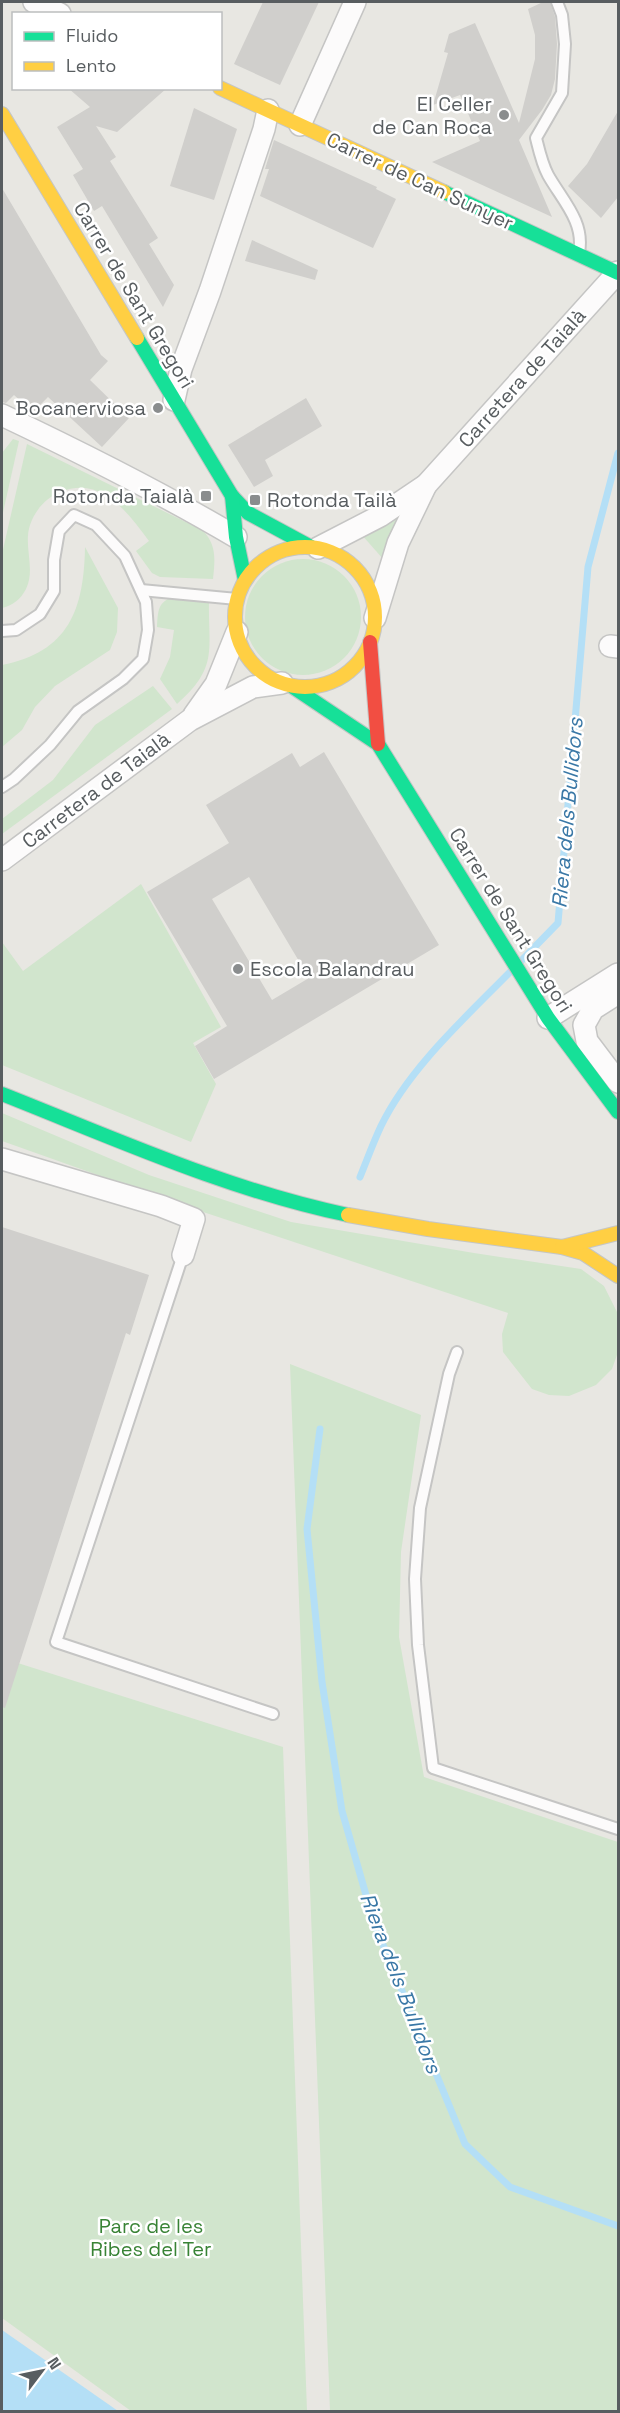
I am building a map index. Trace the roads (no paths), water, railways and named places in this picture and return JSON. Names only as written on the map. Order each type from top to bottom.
[{"type":"main road","name":"Carrer de Can Sunyer","points":[[222,89],[618,273]]},
{"type":"main road","name":"Carrer de Sant Gregori","points":[[2,114],[232,496],[248,513],[315,548]]},
{"type":"main road","name":"Carrer de Sant Gregori","points":[[232,496],[236,537],[245,580]]},
{"type":"main road","points":[[315,548],[337,555],[354,567],[368,588],[375,618],[370,642],[354,668],[339,679],[320,686],[287,685],[267,676],[245,654],[234,619],[237,599],[245,580],[260,563],[277,552],[315,548]]},
{"type":"main road","name":"Carrer de Sant Gregori","points":[[370,642],[378,744]]},
{"type":"main road","name":"Carrer de Sant Gregori","points":[[287,685],[378,744],[548,1018],[618,1112]]},
{"type":"main road","points":[[2,1094],[246,1188],[297,1203],[381,1222],[562,1246],[583,1253],[618,1276]]},
{"type":"main road","points":[[562,1246],[618,1233]]},
{"type":"street","points":[[34,2],[56,12]]},
{"type":"street","points":[[300,125],[355,2]]},
{"type":"street","points":[[174,400],[181,369],[210,291],[264,129],[268,110]]},
{"type":"street","name":"Carretera de Taialà","points":[[315,548],[380,516],[426,485],[618,273]]},
{"type":"street","points":[[2,415],[176,501],[236,537]]},
{"type":"street","name":"Carretera de Taialà","points":[[375,618],[398,543],[426,485]]},
{"type":"street","name":"Carretera de Taialà","points":[[190,720],[216,684],[237,632]]},
{"type":"street","name":"Carretera de Taialà","points":[[2,861],[190,720],[253,687],[287,685]]},
{"type":"street","points":[[548,1018],[618,974]]},
{"type":"street","points":[[618,993],[593,1009],[584,1025],[587,1041],[618,1082]]},
{"type":"street","points":[[2,1159],[161,1206],[194,1219],[183,1255]]},
{"type":"lane","points":[[557,2],[562,15],[565,44],[561,93],[536,138],[547,173],[578,224],[582,239],[579,255]]},
{"type":"lane","points":[[2,631],[16,630],[40,614],[54,591],[54,560],[59,531],[74,515],[96,525],[125,556],[146,602],[148,630],[143,658],[123,679],[78,711],[50,745],[2,787]]},
{"type":"lane","points":[[141,590],[237,599]]},
{"type":"lane","points":[[183,1255],[56,1642],[273,1714]]},
{"type":"lane","points":[[457,1352],[449,1374],[420,1508],[415,1579],[418,1645],[433,1768],[618,1829]]},
{"type":"water","points":[[2,2330],[118,2411],[2,2411]]},
{"type":"waterway","name":"Riera dels Bullidors","points":[[521,961],[558,923],[588,567],[618,453]]},
{"type":"waterway","name":"Riera dels Bullidors","points":[[360,1177],[381,1126],[407,1084],[457,1025],[511,971]]},
{"type":"waterway","name":"Riera dels Bullidors","points":[[320,1429],[307,1529],[322,1682],[342,1811],[374,1923],[465,2144],[510,2187],[618,2226]]},
{"type":"place","name":"El Celler de Can Roca","points":[[504,115]]},
{"type":"place","name":"Bocanerviosa","points":[[158,408]]},
{"type":"place","name":"Rotonda Taialà","points":[[206,496]]},
{"type":"place","name":"Rotonda Tailà","points":[[255,500]]},
{"type":"place","name":"Escola Balandrau","points":[[238,969]]},
{"type":"park label","name":"Parc de les Ribes del Ter","points":[[151,2238]]}]
